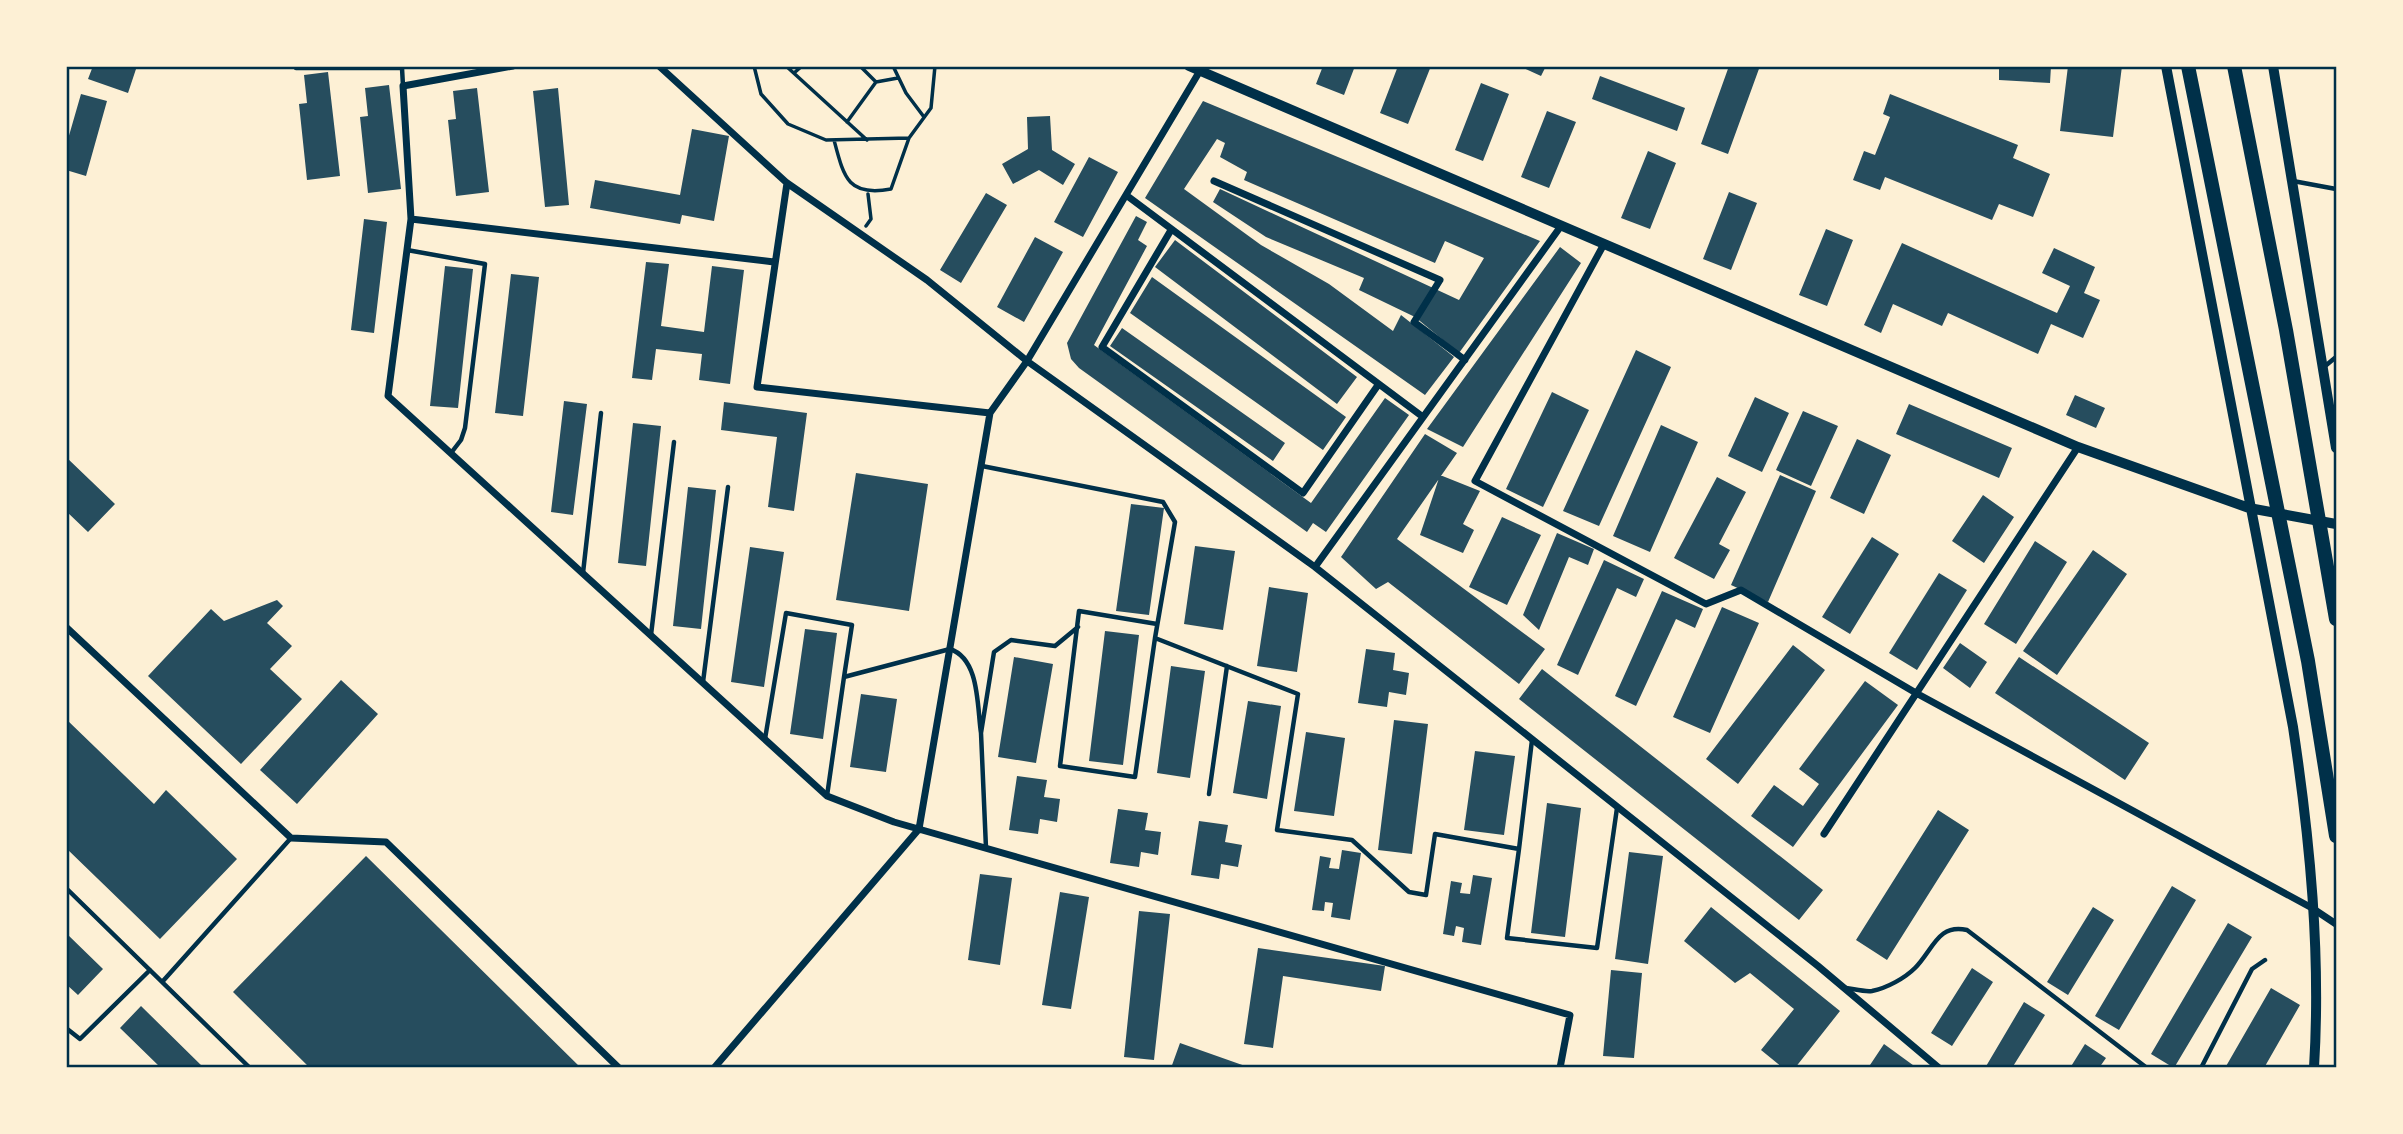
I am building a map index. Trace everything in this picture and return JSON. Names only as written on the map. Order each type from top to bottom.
[{"type":"highway","points":[[2188,66],[2308,661],[2336,836]]},
{"type":"highway","points":[[2234,66],[2286,330],[2336,619]]},
{"type":"street","points":[[513,66],[403,86],[411,219],[388,396],[827,796],[919,829],[1570,1015],[1560,1068]]},
{"type":"street","points":[[659,66],[787,183],[927,280],[1027,361],[1315,567],[1843,987],[1935,1066]]},
{"type":"street","points":[[2166,66],[2293,727],[2309,830],[2318,1001],[2314,1068]]},
{"type":"street","points":[[2273,66],[2336,448]]},
{"type":"street","points":[[714,1068],[919,829],[990,413],[1027,361],[1126,195],[1197,68],[2078,447],[2249,508],[2336,524]]},
{"type":"street","points":[[1214,181],[1440,280],[1414,322],[1465,360]]},
{"type":"street","points":[[787,183],[757,387],[990,413]]},
{"type":"street","points":[[1126,195],[1423,417]]},
{"type":"street","points":[[411,219],[774,262]]},
{"type":"street","points":[[1315,567],[1562,226]]},
{"type":"street","points":[[1171,230],[1102,347],[1303,493],[1378,385]]},
{"type":"street","points":[[1604,244],[1475,481],[1706,604],[1741,590],[1916,693],[2312,908],[2336,924]]},
{"type":"street","points":[[1824,834],[2078,447]]},
{"type":"street","points":[[66,627],[291,838],[386,842],[619,1068]]},
{"type":"lane","points":[[296,68],[402,68],[403,86]]},
{"type":"lane","points":[[2293,181],[2336,189]]},
{"type":"lane","points":[[407,250],[485,264],[465,428],[461,440],[451,453]]},
{"type":"lane","points":[[2323,368],[2336,357]]},
{"type":"lane","points":[[583,574],[600,413]]},
{"type":"lane","points":[[651,636],[674,442]]},
{"type":"lane","points":[[981,465],[1163,502],[1175,522],[1135,777],[1060,766],[1079,611],[1157,624]]},
{"type":"lane","points":[[703,683],[728,487]]},
{"type":"lane","points":[[765,740],[786,613],[852,625],[827,796]]},
{"type":"lane","points":[[981,733],[993,652],[1011,640],[1055,646],[1077,627]]},
{"type":"lane","points":[[1155,638],[1298,694],[1277,830],[1352,840],[1409,892],[1426,895],[1435,834],[1519,849]]},
{"type":"lane","points":[[844,677],[950,649],[957,651],[971,667],[981,733],[986,848]]},
{"type":"lane","points":[[1209,794],[1227,666]]},
{"type":"lane","points":[[1532,740],[1507,938],[1597,948],[1618,807]]},
{"type":"lane","points":[[163,981],[291,838]]},
{"type":"lane","points":[[66,888],[250,1068]]},
{"type":"lane","points":[[1843,987],[1871,992],[1895,982],[1914,969],[1942,932],[1955,927],[1967,930],[2147,1068]]},
{"type":"lane","points":[[2201,1068],[2252,969],[2265,960]]},
{"type":"lane","points":[[66,1027],[80,1039],[150,970]]},
{"type":"path","points":[[754,66],[761,94],[788,124],[826,140],[909,138]]},
{"type":"path","points":[[786,66],[869,141]]},
{"type":"path","points":[[794,73],[802,66]]},
{"type":"path","points":[[860,66],[876,82]]},
{"type":"path","points":[[893,66],[924,117]]},
{"type":"path","points":[[834,140],[842,170],[854,186],[868,193],[891,189],[909,138],[931,108],[934,66]]},
{"type":"path","points":[[847,122],[876,82],[898,78]]},
{"type":"path","points":[[861,234],[871,219],[868,193]]},
{"type":"building","points":[[93,66],[137,66],[128,93],[88,79]]},
{"type":"building","points":[[1323,66],[1355,66],[1344,95],[1316,84]]},
{"type":"building","points":[[1398,66],[1431,66],[1408,124],[1380,113]]},
{"type":"building","points":[[1519,66],[1546,66],[1541,76]]},
{"type":"building","points":[[1729,66],[1760,66],[1728,154],[1701,144]]},
{"type":"building","points":[[1999,66],[2051,66],[2050,83],[1999,80]]},
{"type":"building","points":[[2068,66],[2122,66],[2113,137],[2060,131]]},
{"type":"building","points":[[328,72],[340,176],[307,180],[299,104],[307,103],[304,75]]},
{"type":"building","points":[[1600,76],[1685,108],[1677,131],[1592,99]]},
{"type":"building","points":[[1481,83],[1509,94],[1483,161],[1455,150]]},
{"type":"building","points":[[389,85],[401,189],[368,193],[360,117],[368,116],[365,88]]},
{"type":"building","points":[[477,88],[489,192],[456,196],[448,120],[456,119],[453,91]]},
{"type":"building","points":[[558,88],[569,205],[545,207],[533,91]]},
{"type":"building","points":[[81,94],[107,101],[86,176],[66,170],[66,146]]},
{"type":"building","points":[[1890,94],[2018,145],[2013,158],[2050,174],[2033,217],[1999,204],[1992,220],[1885,177],[1880,190],[1853,180],[1864,151],[1875,155],[1890,117],[1883,114]]},
{"type":"building","points":[[1203,101],[1540,241],[1459,353],[1415,317],[1359,290],[1364,278],[1266,237],[1213,202],[1220,189],[1459,300],[1484,258],[1445,241],[1435,263],[1244,180],[1247,172],[1220,157],[1225,143],[1217,139],[1184,189],[1261,245],[1329,284],[1393,331],[1401,315],[1454,357],[1425,395],[1145,198]]},
{"type":"building","points":[[1547,111],[1576,122],[1549,188],[1521,177]]},
{"type":"building","points":[[1050,116],[1052,150],[1075,164],[1063,185],[1039,170],[1013,184],[1002,164],[1028,149],[1027,117]]},
{"type":"building","points":[[692,129],[729,136],[714,221],[682,215],[680,224],[590,208],[595,180],[680,195]]},
{"type":"building","points":[[1648,151],[1676,163],[1650,229],[1621,218]]},
{"type":"building","points":[[1089,157],[1118,172],[1083,237],[1054,222]]},
{"type":"building","points":[[1729,192],[1757,203],[1731,270],[1703,259]]},
{"type":"building","points":[[986,193],[1007,205],[961,283],[940,270]]},
{"type":"building","points":[[1136,216],[1147,222],[1138,240],[1147,246],[1094,345],[1311,503],[1385,398],[1409,415],[1326,532],[1313,523],[1307,532],[1079,368],[1071,359],[1067,343]]},
{"type":"building","points":[[364,219],[387,222],[374,333],[351,330]]},
{"type":"building","points":[[1826,229],[1853,240],[1827,306],[1799,295]]},
{"type":"building","points":[[1035,237],[1063,252],[1024,322],[997,307]]},
{"type":"building","points":[[1175,240],[1357,377],[1337,404],[1155,267]]},
{"type":"building","points":[[1902,243],[2057,313],[2070,286],[2042,273],[2054,248],[2095,267],[2084,293],[2100,300],[2083,338],[2051,324],[2038,354],[1948,313],[1942,326],[1893,304],[1881,333],[1864,325]]},
{"type":"building","points":[[1560,247],[1581,263],[1463,447],[1427,429]]},
{"type":"building","points":[[646,262],[669,264],[661,326],[704,332],[712,266],[744,270],[730,384],[699,380],[702,354],[656,349],[652,380],[632,378]]},
{"type":"building","points":[[445,266],[473,269],[458,408],[430,406]]},
{"type":"building","points":[[511,274],[539,277],[523,416],[495,413]]},
{"type":"building","points":[[1152,277],[1346,417],[1323,450],[1130,313]]},
{"type":"building","points":[[1122,328],[1285,443],[1273,461],[1110,346]]},
{"type":"building","points":[[1636,350],[1671,367],[1599,526],[1563,511]]},
{"type":"building","points":[[1552,392],[1589,410],[1543,507],[1506,489]]},
{"type":"building","points":[[2075,395],[2105,408],[2096,428],[2066,415]]},
{"type":"building","points":[[1755,397],[1789,413],[1762,472],[1728,456]]},
{"type":"building","points":[[564,401],[587,404],[573,515],[551,512]]},
{"type":"building","points":[[724,402],[807,413],[794,511],[768,507],[777,437],[721,430]]},
{"type":"building","points":[[1909,404],[2012,448],[1999,478],[1896,434]]},
{"type":"building","points":[[1803,411],[1838,426],[1811,486],[1776,470]]},
{"type":"building","points":[[633,423],[661,426],[646,566],[618,563]]},
{"type":"building","points":[[1661,425],[1698,442],[1650,552],[1613,536]]},
{"type":"building","points":[[1425,434],[1457,453],[1397,539],[1545,649],[1519,684],[1388,582],[1376,589],[1341,557]]},
{"type":"building","points":[[1857,439],[1891,455],[1864,514],[1830,498]]},
{"type":"building","points":[[66,457],[115,504],[88,532],[66,511]]},
{"type":"building","points":[[856,473],[928,484],[909,611],[836,600]]},
{"type":"building","points":[[1440,475],[1480,491],[1463,524],[1474,530],[1463,553],[1420,535]]},
{"type":"building","points":[[1780,475],[1816,491],[1768,602],[1731,585]]},
{"type":"building","points":[[1717,477],[1746,492],[1719,544],[1730,550],[1714,579],[1674,558]]},
{"type":"building","points":[[688,487],[716,490],[701,629],[673,626]]},
{"type":"building","points":[[1983,495],[2014,517],[1984,563],[1952,541]]},
{"type":"building","points":[[1131,504],[1164,508],[1149,615],[1116,611]]},
{"type":"building","points":[[1502,517],[1541,535],[1507,605],[1469,587]]},
{"type":"building","points":[[1557,533],[1594,549],[1588,565],[1569,557],[1539,630],[1523,615]]},
{"type":"building","points":[[1872,537],[1899,554],[1850,634],[1822,617]]},
{"type":"building","points":[[2035,541],[2067,562],[2016,644],[1984,624]]},
{"type":"building","points":[[1195,546],[1235,551],[1223,630],[1184,624]]},
{"type":"building","points":[[750,547],[784,552],[764,687],[731,682]]},
{"type":"building","points":[[2093,550],[2127,574],[2057,675],[2023,651]]},
{"type":"building","points":[[1604,560],[1644,579],[1636,597],[1617,588],[1578,675],[1557,665]]},
{"type":"building","points":[[1939,573],[1967,590],[1917,670],[1889,653]]},
{"type":"building","points":[[1269,587],[1308,593],[1297,672],[1257,666]]},
{"type":"building","points":[[1662,591],[1703,609],[1695,628],[1676,619],[1636,706],[1615,696]]},
{"type":"building","points":[[277,600],[283,606],[267,623],[292,646],[270,669],[302,699],[241,764],[148,676],[211,609],[224,621]]},
{"type":"building","points":[[1722,607],[1759,623],[1710,733],[1673,717]]},
{"type":"building","points":[[805,629],[837,633],[823,739],[790,734]]},
{"type":"building","points":[[1105,631],[1139,635],[1123,765],[1089,761]]},
{"type":"building","points":[[1960,643],[1987,662],[1970,688],[1943,668]]},
{"type":"building","points":[[1793,645],[1825,670],[1738,784],[1706,759]]},
{"type":"building","points":[[1366,649],[1395,653],[1393,670],[1409,673],[1406,695],[1389,692],[1387,707],[1358,703]]},
{"type":"building","points":[[1014,657],[1053,664],[1036,763],[998,757]]},
{"type":"building","points":[[2019,657],[2149,743],[2125,780],[1995,693]]},
{"type":"building","points":[[1171,666],[1205,671],[1190,778],[1157,773]]},
{"type":"building","points":[[1542,669],[1823,890],[1799,920],[1519,699]]},
{"type":"building","points":[[341,680],[378,714],[297,804],[260,770]]},
{"type":"building","points":[[1865,681],[1898,705],[1793,847],[1751,816],[1774,785],[1803,806],[1819,784],[1799,769]]},
{"type":"building","points":[[861,694],[897,699],[886,772],[850,767]]},
{"type":"building","points":[[1248,701],[1281,706],[1267,799],[1233,793]]},
{"type":"building","points":[[66,719],[154,804],[166,790],[237,859],[160,939],[66,848]]},
{"type":"building","points":[[1394,720],[1428,724],[1412,854],[1378,850]]},
{"type":"building","points":[[1306,732],[1345,738],[1334,816],[1294,811]]},
{"type":"building","points":[[1475,751],[1515,756],[1504,835],[1464,830]]},
{"type":"building","points":[[1017,776],[1047,780],[1044,797],[1060,799],[1057,822],[1040,819],[1038,834],[1009,830]]},
{"type":"building","points":[[1547,803],[1581,808],[1565,937],[1531,933]]},
{"type":"building","points":[[1118,809],[1148,813],[1145,830],[1161,832],[1158,855],[1141,852],[1139,867],[1110,863]]},
{"type":"building","points":[[1938,810],[1969,830],[1887,960],[1856,940]]},
{"type":"building","points":[[1199,821],[1228,825],[1225,842],[1242,845],[1238,867],[1221,864],[1219,879],[1191,875]]},
{"type":"building","points":[[1342,850],[1361,853],[1350,920],[1331,917],[1333,903],[1325,902],[1324,911],[1312,910],[1320,856],[1331,858],[1329,868],[1339,869]]},
{"type":"building","points":[[1629,852],[1663,856],[1648,964],[1615,959]]},
{"type":"building","points":[[366,856],[581,1068],[310,1068],[233,992]]},
{"type":"building","points":[[980,874],[1012,878],[1000,965],[968,960]]},
{"type":"building","points":[[1473,875],[1492,878],[1481,945],[1462,942],[1464,928],[1456,926],[1454,936],[1443,934],[1451,881],[1462,883],[1460,893],[1470,894]]},
{"type":"building","points":[[2172,886],[2196,900],[2119,1030],[2095,1016]]},
{"type":"building","points":[[1060,892],[1089,897],[1071,1009],[1042,1005]]},
{"type":"building","points":[[1711,907],[1840,1011],[1795,1068],[1783,1068],[1761,1050],[1794,1009],[1750,973],[1735,983],[1684,941]]},
{"type":"building","points":[[2093,907],[2114,920],[2068,995],[2047,982]]},
{"type":"building","points":[[1139,911],[1170,914],[1154,1060],[1124,1057]]},
{"type":"building","points":[[2228,923],[2252,937],[2174,1068],[2151,1054]]},
{"type":"building","points":[[66,933],[103,969],[78,995],[66,984]]},
{"type":"building","points":[[1258,948],[1385,966],[1381,991],[1283,976],[1273,1048],[1244,1044]]},
{"type":"building","points":[[1972,968],[1993,982],[1952,1046],[1931,1033]]},
{"type":"building","points":[[1611,970],[1642,973],[1634,1058],[1603,1056]]},
{"type":"building","points":[[2271,988],[2300,1005],[2264,1068],[2225,1068]]},
{"type":"building","points":[[2024,1002],[2045,1015],[2012,1068],[1985,1068]]},
{"type":"building","points":[[141,1006],[204,1068],[161,1068],[120,1028]]},
{"type":"building","points":[[1180,1043],[1248,1067],[1248,1068],[1171,1068]]},
{"type":"building","points":[[1884,1044],[1917,1068],[1868,1068]]},
{"type":"building","points":[[2085,1044],[2106,1058],[2099,1068],[2070,1068]]}]
